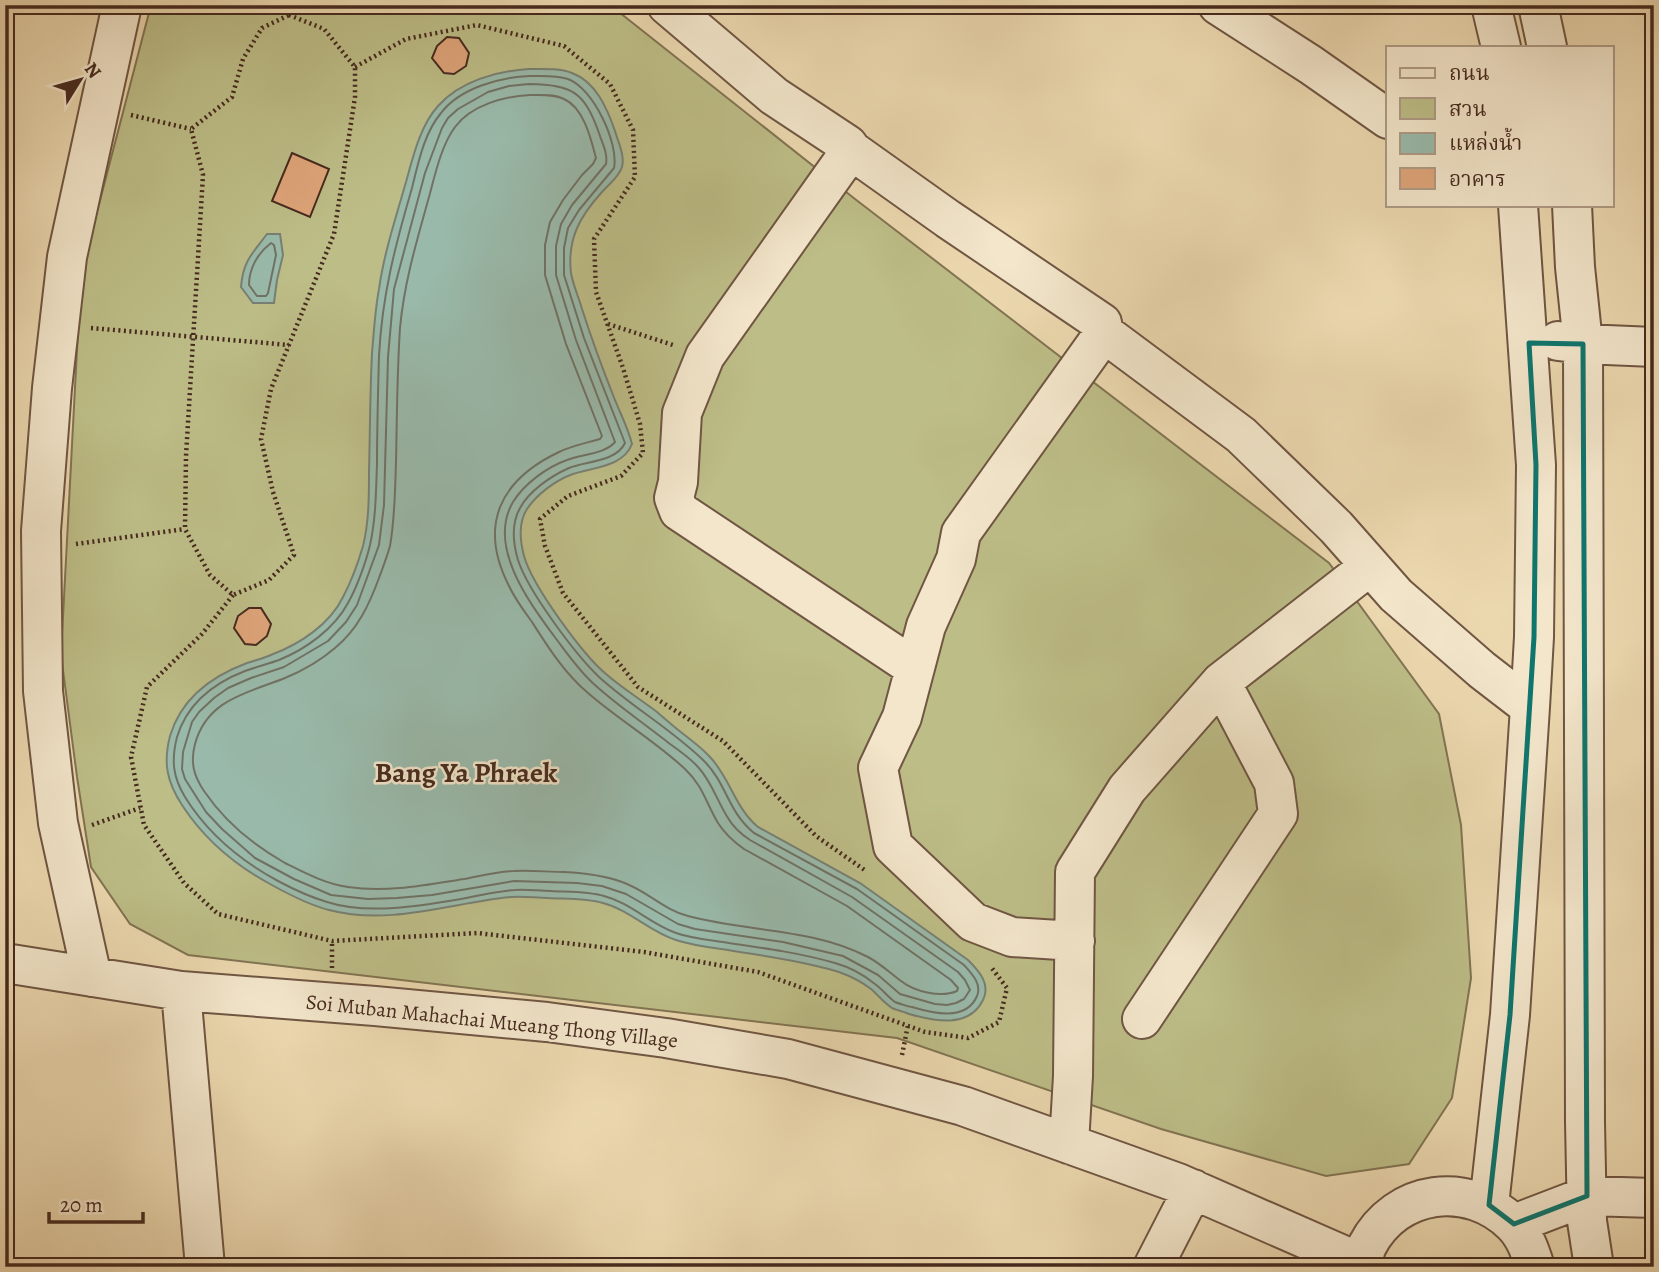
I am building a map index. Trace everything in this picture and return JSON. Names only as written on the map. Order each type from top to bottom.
[{"type":"street","points":[[92,977],[58,823],[43,691],[41,531],[52,388],[67,257],[122,5]]},
{"type":"street","points":[[667,5],[774,96],[848,145],[851,150],[948,219],[1102,323],[1104,333],[1241,435],[1336,527],[1396,596],[1530,707]]},
{"type":"street","points":[[1218,5],[1386,118]]},
{"type":"street","points":[[1491,5],[1501,46]]},
{"type":"street","points":[[1538,5],[1547,46]]},
{"type":"street","points":[[851,150],[705,356],[682,413],[678,482],[674,498],[679,511],[915,668]]},
{"type":"street","points":[[1572,206],[1583,344],[1585,1122],[1587,1221],[1594,1267]]},
{"type":"street","points":[[1510,210],[1529,343],[1536,465],[1534,637],[1510,1015],[1502,1215],[1527,1242],[1535,1267]]},
{"type":"street","points":[[1074,941],[1012,937],[972,922],[893,846],[878,768],[902,717],[926,626],[956,559],[961,533],[1104,333]]},
{"type":"street","points":[[1529,343],[1557,341],[1654,347]]},
{"type":"street","points":[[1069,1144],[1073,1076],[1075,872],[1127,789],[1221,682],[1370,566]]},
{"type":"street","points":[[1142,1019],[1278,814],[1274,783],[1221,682]]},
{"type":"street","name":"Soi Muban Mahachai Mueang Thong Village","points":[[5,963],[181,991],[547,1022],[666,1038],[801,1063],[963,1106],[1069,1144],[1193,1189],[1363,1266],[1366,1247],[1383,1222],[1411,1202],[1441,1195],[1459,1196],[1502,1215]]},
{"type":"street","points":[[181,991],[205,1267]]},
{"type":"street","points":[[1153,1267],[1193,1189]]},
{"type":"street","points":[[1502,1215],[1587,1196],[1654,1198]]},
{"type":"path","points":[[191,129],[232,97],[243,59],[262,28],[289,15],[324,29],[355,67],[355,97],[334,234],[271,389],[261,439],[273,492],[294,555],[269,580],[233,595],[202,634],[146,687],[131,757],[144,825],[184,883],[218,915],[332,941],[477,933],[644,952],[758,972],[925,1032],[968,1038],[999,1022],[1007,988],[985,958]]},
{"type":"path","points":[[355,67],[406,39],[477,25],[564,46],[610,83],[632,130],[635,177],[594,240],[596,292],[623,368],[639,424],[643,453],[621,476],[568,496],[540,519],[545,546],[563,593],[638,687],[723,741],[816,836],[871,874]]},
{"type":"path","points":[[98,108],[191,129]]},
{"type":"path","points":[[191,129],[203,175],[186,456],[185,529],[210,575],[233,595]]},
{"type":"path","points":[[607,324],[705,356]]},
{"type":"path","points":[[59,326],[289,345]]},
{"type":"path","points":[[41,550],[185,529]]},
{"type":"path","points":[[61,835],[140,808]]},
{"type":"highlighted area","points":[[1529,343],[1583,344],[1587,1196],[1514,1224],[1489,1205],[1510,1015],[1534,637],[1536,465]]},
{"type":"green space","points":[[151,5],[610,5],[855,199],[1329,563],[1439,714],[1461,825],[1471,978],[1452,1098],[1409,1164],[1326,1176],[1161,1129],[897,1038],[188,955],[130,924],[91,867],[61,655],[81,273]]},
{"type":"water","points":[[529,69],[567,71],[588,83],[604,105],[621,149],[621,171],[581,219],[573,239],[570,261],[572,278],[586,321],[632,444],[628,452],[615,462],[560,480],[531,503],[524,514],[521,532],[524,556],[529,569],[547,601],[584,651],[612,679],[707,754],[723,774],[744,811],[758,827],[860,883],[968,960],[980,973],[986,989],[983,1000],[969,1015],[960,1019],[940,1020],[909,1014],[892,1008],[867,986],[839,972],[789,960],[682,942],[657,932],[613,906],[590,900],[511,897],[420,912],[375,916],[321,908],[277,888],[233,860],[200,829],[173,788],[167,764],[168,746],[175,723],[190,700],[210,682],[234,668],[283,650],[313,632],[337,607],[354,572],[363,546],[368,518],[372,353],[378,297],[391,235],[414,152],[426,123],[447,97],[468,84],[504,72]]},
{"type":"water","points":[[267,234],[280,234],[283,255],[274,303],[253,303],[241,287],[242,278],[249,258]]},
{"type":"building","points":[[447,37],[459,38],[469,53],[466,66],[454,74],[444,73],[432,58],[437,46]]},
{"type":"building","points":[[292,153],[329,169],[310,217],[272,201]]},
{"type":"building","points":[[249,608],[261,608],[271,624],[267,636],[256,645],[245,644],[234,628],[238,616]]},
{"type":"district","name":"Bang Ya Phraek","points":[[466,772]]}]
